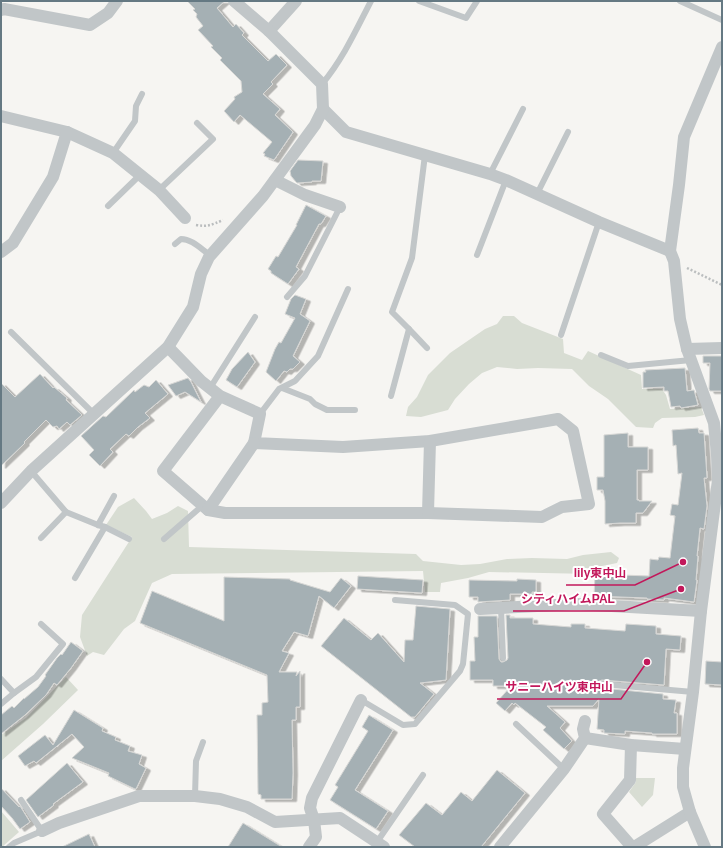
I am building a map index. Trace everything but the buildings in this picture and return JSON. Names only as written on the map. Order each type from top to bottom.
[{"type":"street","points":[[1,10],[4,9],[90,24],[108,14],[117,1]]},
{"type":"street","points":[[1,503],[31,471],[168,347],[193,307],[200,274],[210,255],[276,180],[315,125],[323,109],[322,84],[269,31],[234,1]]},
{"type":"street","points":[[269,31],[296,1]]},
{"type":"street","points":[[705,847],[690,812],[683,787],[683,768],[718,480],[719,442],[714,423],[689,355],[680,319],[672,256],[684,137],[721,51]]},
{"type":"street","points":[[323,109],[346,132],[506,180],[672,256]]},
{"type":"street","points":[[1,116],[67,132],[113,153],[159,190],[185,218]]},
{"type":"street","points":[[1,252],[13,243],[53,177],[67,132]]},
{"type":"street","points":[[276,180],[305,195],[340,207]]},
{"type":"street","points":[[168,347],[201,381],[220,396],[260,414],[254,443],[205,508]]},
{"type":"street","points":[[689,355],[722,348]]},
{"type":"street","points":[[220,396],[163,471],[205,508],[225,513],[428,513],[542,517],[562,507],[589,504],[573,431],[558,419],[430,441],[343,447],[254,443]]},
{"type":"street","points":[[428,513],[430,441]]},
{"type":"street","points":[[480,609],[576,604],[701,611]]},
{"type":"street","points":[[309,847],[316,837],[314,820],[310,808],[312,798],[361,700]]},
{"type":"street","points":[[500,847],[564,768],[585,738],[583,729],[585,721]]},
{"type":"street","points":[[585,738],[632,745],[685,749]]},
{"type":"street","points":[[632,745],[630,780],[603,814],[633,847],[690,812]]},
{"type":"street","points":[[42,831],[59,823],[139,796],[196,796],[220,799],[247,807],[275,822],[340,818],[380,844]]},
{"type":"lane","points":[[322,84],[331,73],[350,42],[371,1]]},
{"type":"lane","points":[[419,1],[466,18],[477,1]]},
{"type":"lane","points":[[680,1],[722,20]]},
{"type":"lane","points":[[113,153],[135,121],[136,106],[142,94]]},
{"type":"lane","points":[[490,174],[523,109]]},
{"type":"lane","points":[[159,190],[212,139],[198,123]]},
{"type":"lane","points":[[537,194],[568,132]]},
{"type":"lane","points":[[425,155],[412,258],[392,312],[427,348]]},
{"type":"lane","points":[[108,206],[140,175]]},
{"type":"lane","points":[[477,255],[506,180]]},
{"type":"lane","points":[[287,297],[305,276],[340,207]]},
{"type":"lane","points":[[561,336],[599,222]]},
{"type":"lane","points":[[175,244],[181,239],[192,241],[210,255]]},
{"type":"lane","points":[[260,414],[279,389],[295,381],[318,356],[348,289]]},
{"type":"lane","points":[[210,388],[255,317]]},
{"type":"lane","points":[[391,396],[409,329]]},
{"type":"lane","points":[[12,332],[94,414]]},
{"type":"lane","points":[[601,355],[628,366],[689,355]]},
{"type":"lane","points":[[282,388],[310,399],[315,404],[327,410],[355,410]]},
{"type":"lane","points":[[31,471],[66,512],[106,527],[129,539]]},
{"type":"lane","points":[[98,525],[114,496]]},
{"type":"lane","points":[[164,539],[205,508]]},
{"type":"lane","points":[[41,538],[66,512]]},
{"type":"lane","points":[[75,578],[106,527]]},
{"type":"lane","points":[[361,700],[403,724],[415,724],[460,671],[463,664],[468,614],[455,605],[395,600]]},
{"type":"lane","points":[[501,608],[503,658]]},
{"type":"lane","points":[[1,704],[36,677],[63,644],[41,624]]},
{"type":"lane","points":[[1,679],[14,693]]},
{"type":"lane","points":[[602,684],[693,692]]},
{"type":"lane","points":[[516,724],[564,768]]},
{"type":"lane","points":[[196,796],[196,761],[203,742]]},
{"type":"lane","points":[[380,844],[423,775]]},
{"type":"lane","points":[[9,847],[14,843],[42,831],[21,800]]},
{"type":"path","points":[[672,256],[722,285]]},
{"type":"shaded area","points":[[503,316],[514,316],[522,323],[563,339],[564,353],[582,360],[588,351],[641,375],[642,389],[662,389],[666,395],[670,409],[701,407],[704,415],[695,417],[662,418],[655,423],[653,428],[636,427],[608,399],[589,386],[572,369],[517,369],[497,367],[482,373],[469,384],[455,399],[448,410],[421,417],[406,416],[408,407],[417,397],[428,375],[450,353],[485,329],[497,324]]},
{"type":"shaded area","points":[[134,498],[152,519],[167,513],[178,506],[188,511],[189,547],[416,554],[423,561],[461,565],[480,564],[507,559],[567,559],[583,555],[611,552],[619,558],[617,563],[592,568],[591,574],[489,572],[441,583],[440,592],[425,592],[423,571],[172,574],[152,583],[135,621],[124,629],[104,655],[93,652],[87,656],[80,637],[82,615],[132,537],[106,525],[118,507]]},
{"type":"shaded area","points":[[66,677],[78,690],[43,724],[1,761],[1,735],[26,718]]},
{"type":"shaded area","points":[[636,778],[655,778],[653,795],[642,807],[629,792],[636,782]]},
{"type":"shaded area","points":[[1,811],[19,832],[2,847],[1,847]]},
{"type":"place","name":"lily東中山","points":[[683,562]]},
{"type":"place","name":"シティハイムPAL","points":[[681,589]]},
{"type":"place","name":"サニーハイツ東中山","points":[[647,662]]}]
